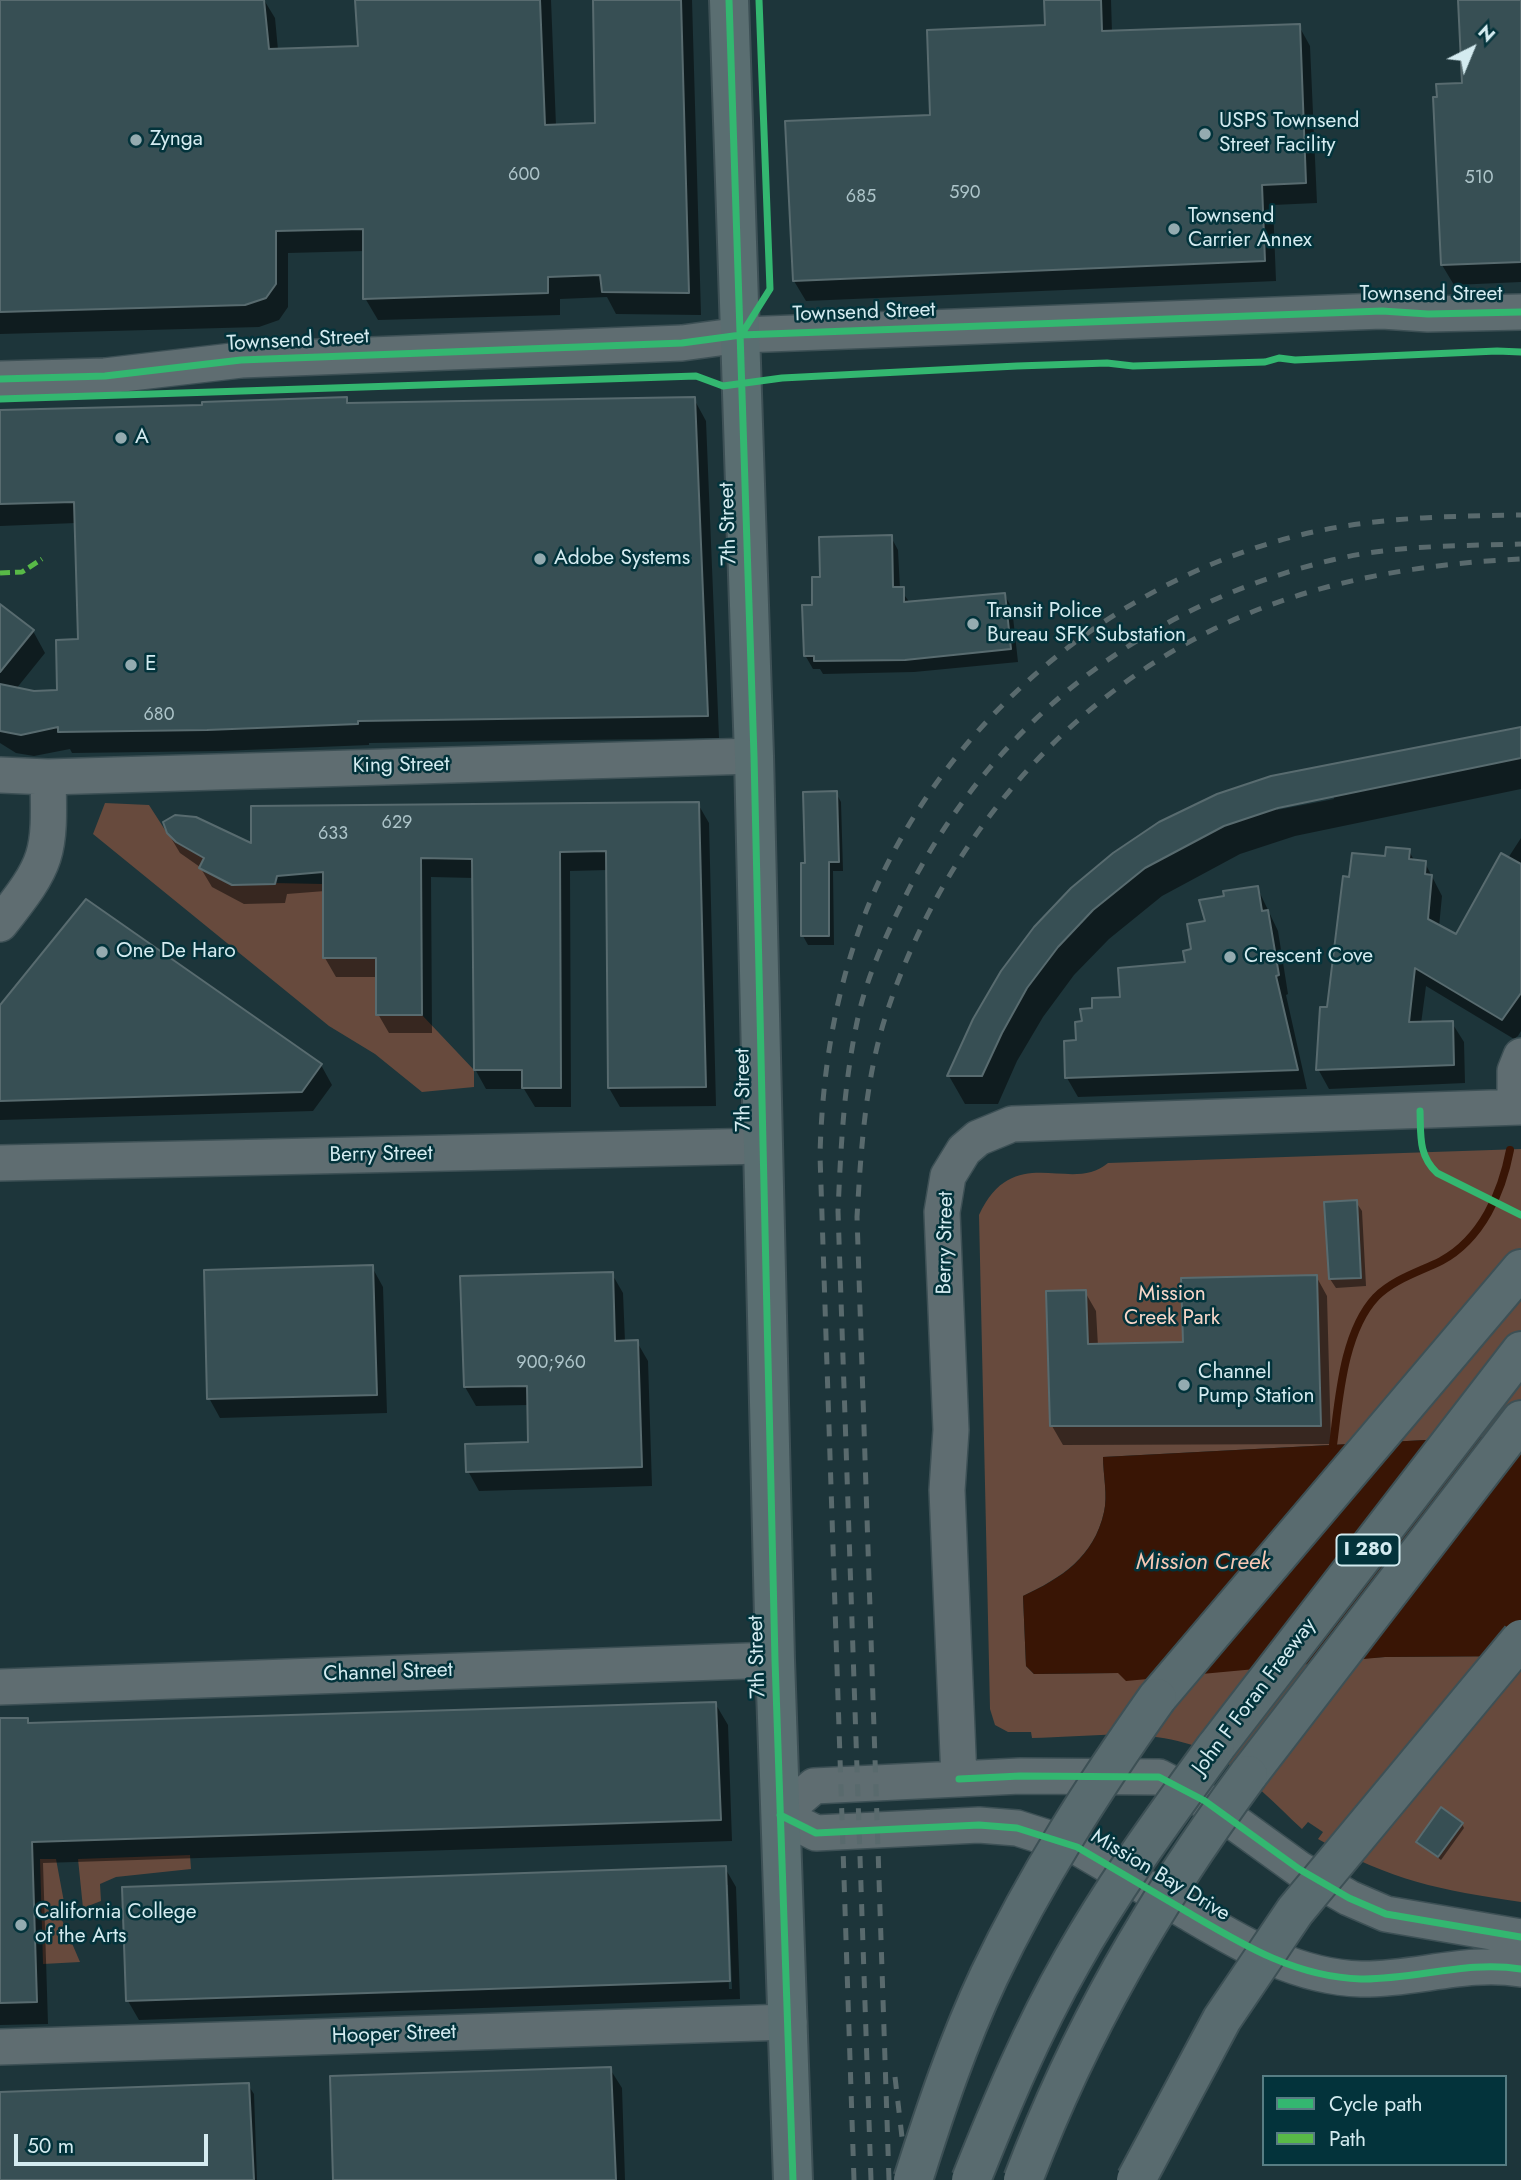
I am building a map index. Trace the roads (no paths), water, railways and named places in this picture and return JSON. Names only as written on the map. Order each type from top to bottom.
[{"type":"highway","points":[[913,2180],[934,2113],[989,1976],[1034,1889],[1113,1760],[1157,1698],[1216,1625],[1521,1269]]},
{"type":"highway","name":"John F Foran Freeway","points":[[971,2180],[1032,2036],[1072,1960],[1142,1850],[1215,1748],[1521,1351]]},
{"type":"highway","name":"I 280","points":[[1023,2180],[1074,2061],[1112,1982],[1190,1853],[1521,1420]]},
{"type":"highway","points":[[1136,2180],[1222,2019],[1295,1910],[1521,1639]]},
{"type":"main road","name":"7th Street","points":[[729,0],[754,756],[775,1660],[793,2180]]},
{"type":"street","name":"Townsend Street","points":[[0,379],[105,376],[241,360],[682,343],[741,335],[1382,311],[1428,314],[1521,312]]},
{"type":"street","name":"King Street","points":[[0,775],[48,777],[754,756]]},
{"type":"street","points":[[0,924],[42,868],[49,828],[48,777]]},
{"type":"street","points":[[1518,1107],[1515,1071],[1521,1055]]},
{"type":"street","name":"Berry Street","points":[[959,1779],[947,1490],[951,1430],[942,1212],[948,1176],[964,1150],[978,1138],[1012,1124],[1518,1107]]},
{"type":"street","name":"Berry Street","points":[[0,1163],[763,1146]]},
{"type":"street","name":"Channel Street","points":[[0,1687],[775,1660]]},
{"type":"street","points":[[780,1815],[814,1786],[1020,1776],[1159,1777],[1205,1801],[1299,1869],[1349,1898],[1387,1914],[1521,1937]]},
{"type":"street","name":"Mission Bay Drive","points":[[780,1815],[816,1833],[979,1825],[1017,1828],[1052,1837],[1077,1847],[1230,1938],[1270,1958],[1316,1973],[1388,1978],[1457,1967],[1521,1969]]},
{"type":"street","name":"Hooper Street","points":[[0,2047],[789,2022]]},
{"type":"water","name":"Mission Creek","points":[[1521,1435],[1521,1656],[1385,1657],[1126,1681],[1118,1673],[1034,1674],[1026,1666],[1023,1596],[1063,1573],[1093,1542],[1105,1506],[1103,1457]]},
{"type":"waterway","points":[[1333,1445],[1344,1367],[1349,1347],[1365,1312],[1376,1297],[1391,1285],[1441,1261],[1468,1240],[1488,1213],[1502,1182],[1510,1150]]},
{"type":"railway","points":[[854,2180],[820,1155],[830,1046],[856,939],[887,865],[927,796],[977,732],[1034,675],[1098,626],[1167,585],[1241,553],[1318,531],[1394,520],[1521,515]]},
{"type":"railway","points":[[871,2180],[838,1211],[850,1062],[859,1013],[874,965],[910,887],[946,827],[987,771],[1033,721],[1085,677],[1141,639],[1201,606],[1265,580],[1332,560],[1379,551],[1521,544]]},
{"type":"railway","points":[[889,2180],[857,1217],[868,1091],[885,1018],[908,957],[937,898],[971,842],[1010,790],[1054,742],[1103,699],[1157,661],[1214,629],[1250,613],[1325,588],[1364,578],[1442,565],[1521,559]]},
{"type":"railway","points":[[895,2077],[907,2180]]},
{"type":"place","name":"USPS Townsend Street Facility","points":[[1205,134]]},
{"type":"place","name":"Zynga","points":[[136,140]]},
{"type":"place","name":"Townsend Carrier Annex","points":[[1174,229]]},
{"type":"place","name":"A","points":[[121,438]]},
{"type":"place","name":"Adobe Systems","points":[[540,559]]},
{"type":"place","name":"Transit Police Bureau SFK Substation","points":[[973,624]]},
{"type":"place","name":"E","points":[[131,665]]},
{"type":"place","name":"One De Haro","points":[[102,952]]},
{"type":"place","name":"Crescent Cove","points":[[1230,957]]},
{"type":"place","name":"Channel Pump Station","points":[[1184,1385]]},
{"type":"place","name":"California College of the Arts","points":[[21,1925]]},
{"type":"park label","name":"Mission Creek Park","points":[[1172,1307]]}]
